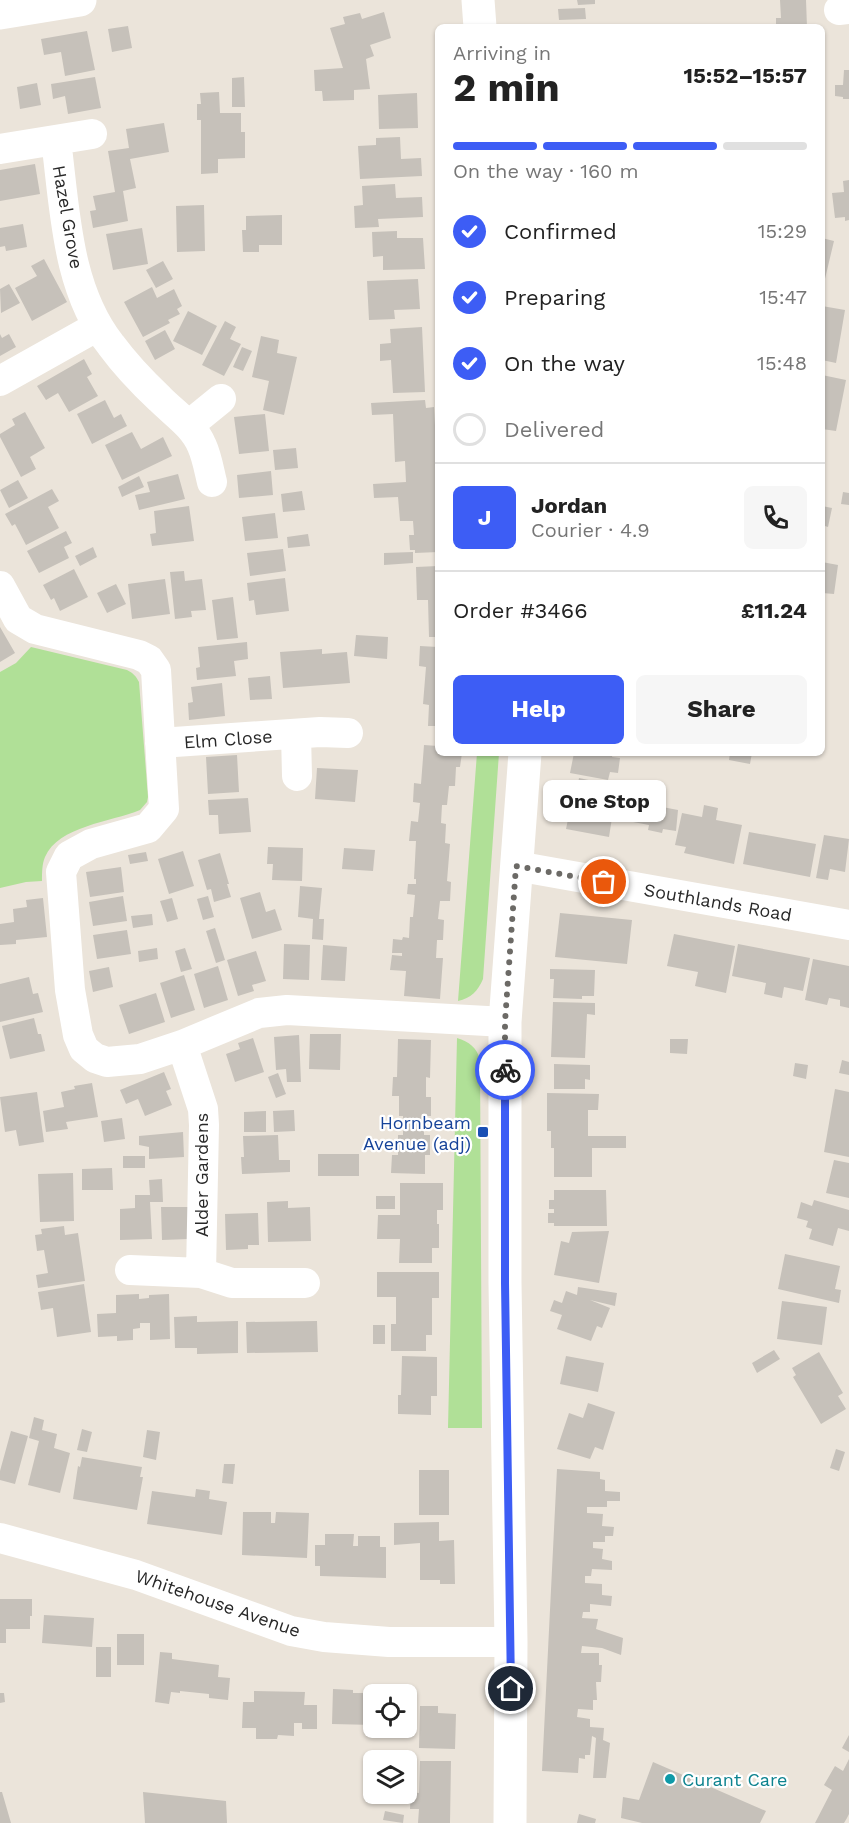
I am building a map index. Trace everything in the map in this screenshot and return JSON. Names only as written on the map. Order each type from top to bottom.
[{"type":"street","points":[[0,13],[80,0]]},
{"type":"street","points":[[478,0],[480,24]]},
{"type":"street","name":"Hazel Grove","points":[[0,149],[92,134]]},
{"type":"street","name":"Hazel Grove","points":[[56,140],[72,256],[83,292],[98,326],[111,345],[159,398],[189,425],[202,446],[212,482]]},
{"type":"street","points":[[0,381],[98,326]]},
{"type":"street","points":[[189,425],[221,399]]},
{"type":"street","points":[[0,586],[18,619],[35,629],[139,655],[149,660],[156,670],[164,809],[148,828],[91,844],[69,856],[61,872],[70,990],[78,1035],[84,1049],[95,1058],[107,1062],[140,1059],[182,1045],[259,1013],[286,1010],[505,1022]]},
{"type":"street","name":"Elm Close","points":[[160,743],[320,732],[348,733]]},
{"type":"street","name":"Elm Close","points":[[296,734],[297,776]]},
{"type":"street","points":[[510,1823],[511,1642],[505,1283],[505,1022],[525,756]]},
{"type":"street","name":"Southlands Road","points":[[516,866],[849,925]]},
{"type":"street","name":"Alder Gardens","points":[[182,1045],[203,1109],[201,1273]]},
{"type":"street","points":[[130,1270],[201,1273],[232,1283],[305,1283]]},
{"type":"street","name":"Whitehouse Avenue","points":[[0,1538],[136,1575],[291,1631],[324,1637],[389,1642],[511,1642]]},
{"type":"green space","points":[[31,647],[127,670],[135,676],[139,682],[148,797],[140,810],[86,826],[61,838],[45,857],[42,881],[0,888],[0,672],[16,663]]},
{"type":"green space","points":[[477,756],[499,756],[483,979],[474,993],[458,1001]]},
{"type":"green space","points":[[457,1038],[472,1046],[480,1060],[482,1428],[448,1428]]},
{"type":"building","points":[[577,0],[595,0],[595,4],[578,5]]},
{"type":"building","points":[[780,0],[806,0],[807,24],[776,24],[776,18],[781,18]]},
{"type":"building","points":[[585,8],[586,19],[559,20],[558,9]]},
{"type":"building","points":[[384,12],[391,38],[370,45],[374,56],[366,59],[370,89],[354,90],[354,100],[323,101],[322,91],[315,91],[314,70],[343,68],[330,28],[345,24],[343,17],[360,13],[362,19]]},
{"type":"building","points":[[128,26],[132,48],[112,52],[108,29]]},
{"type":"building","points":[[87,31],[95,70],[65,76],[61,52],[44,55],[41,39]]},
{"type":"building","points":[[844,70],[849,70],[849,99],[835,96],[835,85],[843,85]]},
{"type":"building","points":[[95,77],[101,108],[68,114],[65,96],[53,99],[51,84]]},
{"type":"building","points":[[244,77],[245,107],[232,107],[232,78]]},
{"type":"building","points":[[37,83],[41,105],[20,109],[17,87]]},
{"type":"building","points":[[219,92],[220,113],[241,113],[241,132],[245,132],[245,158],[218,159],[218,173],[201,174],[201,120],[197,120],[197,104],[201,104],[200,93]]},
{"type":"building","points":[[417,93],[418,128],[379,129],[378,95]]},
{"type":"building","points":[[164,123],[169,152],[130,159],[136,188],[123,191],[128,221],[93,228],[90,211],[96,210],[93,196],[115,192],[108,151],[129,148],[126,129]]},
{"type":"building","points":[[400,137],[401,159],[421,158],[422,176],[360,179],[358,146],[376,145],[376,138]]},
{"type":"building","points":[[35,164],[40,194],[0,201],[0,170]]},
{"type":"building","points":[[849,180],[849,220],[845,221],[845,217],[835,218],[832,193],[844,192],[843,181]]},
{"type":"building","points":[[395,184],[396,198],[422,197],[423,217],[378,219],[379,227],[355,228],[354,206],[363,205],[362,186]]},
{"type":"building","points":[[204,205],[205,251],[177,252],[176,206]]},
{"type":"building","points":[[282,215],[282,245],[259,245],[259,252],[243,252],[242,230],[246,230],[246,216]]},
{"type":"building","points":[[23,224],[27,247],[6,251],[5,246],[0,247],[0,228]]},
{"type":"building","points":[[142,228],[148,264],[113,270],[106,234]]},
{"type":"building","points":[[397,231],[397,238],[423,238],[425,269],[383,270],[383,256],[373,257],[372,232]]},
{"type":"building","points":[[825,239],[834,241],[825,279]]},
{"type":"building","points":[[44,259],[67,302],[32,321],[15,288],[37,276],[31,266]]},
{"type":"building","points":[[163,261],[173,279],[156,288],[146,270]]},
{"type":"building","points":[[418,279],[420,309],[394,310],[395,319],[369,320],[367,281]]},
{"type":"building","points":[[9,284],[20,303],[1,313],[0,289]]},
{"type":"building","points":[[152,287],[157,298],[174,289],[182,306],[177,309],[180,314],[168,320],[170,323],[143,337],[124,302]]},
{"type":"building","points":[[825,307],[845,310],[836,363],[825,361]]},
{"type":"building","points":[[188,311],[217,326],[202,355],[173,341]]},
{"type":"building","points":[[225,321],[236,327],[230,339],[241,344],[224,376],[202,365]]},
{"type":"building","points":[[422,327],[425,392],[393,393],[391,360],[380,361],[380,344],[391,343],[390,329]]},
{"type":"building","points":[[165,330],[175,349],[155,360],[145,341]]},
{"type":"building","points":[[0,334],[2,338],[9,334],[16,347],[0,356]]},
{"type":"building","points":[[261,336],[279,340],[277,353],[297,357],[284,415],[263,410],[269,381],[252,377]]},
{"type":"building","points":[[242,347],[252,351],[243,371],[233,367]]},
{"type":"building","points":[[84,359],[92,374],[87,377],[98,396],[69,412],[58,393],[46,400],[37,386]]},
{"type":"building","points":[[825,376],[846,380],[836,431],[825,429]]},
{"type":"building","points":[[105,400],[114,418],[121,414],[127,426],[92,444],[77,414]]},
{"type":"building","points":[[425,400],[426,408],[434,407],[435,552],[415,553],[415,550],[410,550],[409,535],[414,535],[413,521],[400,521],[398,497],[374,498],[373,484],[406,482],[405,461],[395,462],[393,414],[372,415],[371,403]]},
{"type":"building","points":[[25,412],[45,448],[30,457],[36,469],[21,477],[0,434],[15,425],[12,419]]},
{"type":"building","points":[[265,414],[269,451],[239,454],[234,417]]},
{"type":"building","points":[[132,432],[141,449],[163,437],[172,456],[122,480],[105,445]]},
{"type":"building","points":[[296,448],[298,468],[275,470],[273,450]]},
{"type":"building","points":[[271,471],[273,495],[239,498],[237,475]]},
{"type":"building","points":[[178,474],[185,499],[139,510],[135,495],[150,492],[147,482]]},
{"type":"building","points":[[139,476],[144,487],[122,497],[118,487]]},
{"type":"building","points":[[18,480],[28,498],[9,508],[0,490]]},
{"type":"building","points":[[52,489],[59,501],[48,507],[59,528],[26,545],[15,524],[12,526],[5,514]]},
{"type":"building","points":[[302,491],[305,510],[283,512],[281,494]]},
{"type":"building","points":[[843,492],[849,493],[849,505],[841,504]]},
{"type":"building","points":[[189,506],[194,541],[152,546],[150,534],[156,533],[154,511]]},
{"type":"building","points":[[825,507],[832,508],[828,527],[825,526]]},
{"type":"building","points":[[275,513],[278,538],[245,541],[242,517]]},
{"type":"building","points":[[66,531],[72,543],[64,547],[69,558],[39,573],[27,551]]},
{"type":"building","points":[[308,534],[310,546],[288,548],[287,537]]},
{"type":"building","points":[[93,547],[97,557],[80,566],[75,556]]},
{"type":"building","points":[[283,549],[286,571],[250,576],[247,553]]},
{"type":"building","points":[[413,552],[413,563],[384,565],[384,553]]},
{"type":"building","points":[[825,563],[838,565],[834,594],[825,593]]},
{"type":"building","points":[[435,566],[435,637],[429,637],[428,600],[417,600],[416,567]]},
{"type":"building","points":[[74,569],[88,597],[60,611],[54,598],[51,600],[43,585]]},
{"type":"building","points":[[184,571],[185,581],[202,579],[206,610],[191,611],[192,617],[175,619],[170,572]]},
{"type":"building","points":[[285,578],[289,611],[256,615],[254,600],[249,601],[247,583]]},
{"type":"building","points":[[165,579],[170,614],[132,619],[128,584]]},
{"type":"building","points":[[116,584],[126,604],[107,613],[97,593]]},
{"type":"building","points":[[233,597],[238,638],[217,640],[212,600]]},
{"type":"building","points":[[0,627],[15,653],[0,662]]},
{"type":"building","points":[[356,635],[388,637],[387,659],[354,656]]},
{"type":"building","points":[[247,642],[248,659],[234,661],[236,676],[197,680],[196,668],[200,667],[198,647]]},
{"type":"building","points":[[420,646],[435,647],[435,726],[428,726],[429,705],[423,704],[426,667],[419,666]]},
{"type":"building","points":[[322,649],[322,654],[347,652],[350,683],[283,688],[280,652]]},
{"type":"building","points":[[270,676],[272,699],[250,700],[248,678]]},
{"type":"building","points":[[222,683],[225,716],[189,720],[188,703],[193,702],[191,687]]},
{"type":"building","points":[[424,745],[435,746],[435,756],[462,756],[460,767],[456,767],[455,786],[449,786],[447,805],[442,805],[441,823],[446,824],[445,843],[450,844],[447,881],[451,882],[450,901],[440,901],[438,919],[444,920],[443,940],[437,940],[436,958],[443,958],[440,999],[404,996],[406,971],[390,970],[392,955],[402,956],[402,953],[392,953],[393,939],[409,938],[410,917],[413,917],[415,895],[407,894],[408,884],[416,884],[416,879],[414,879],[416,841],[409,841],[411,821],[418,822],[420,803],[413,802],[414,783],[421,784]]},
{"type":"building","points":[[237,755],[239,792],[208,794],[206,757]]},
{"type":"building","points":[[573,756],[620,758],[618,773],[610,772],[608,780],[570,773]]},
{"type":"building","points":[[730,756],[751,756],[750,764],[729,760]]},
{"type":"building","points":[[317,768],[358,770],[355,802],[315,799]]},
{"type":"building","points":[[579,778],[603,783],[601,794],[577,789]]},
{"type":"building","points":[[574,790],[678,810],[676,831],[663,829],[662,833],[648,830],[649,825],[612,818],[609,837],[566,829]]},
{"type":"building","points":[[248,798],[251,832],[219,834],[218,815],[209,815],[208,800]]},
{"type":"building","points":[[704,805],[718,808],[716,820],[742,825],[734,864],[684,853],[686,847],[675,845],[682,813],[702,817]]},
{"type":"building","points":[[749,832],[816,844],[810,877],[743,864]]},
{"type":"building","points":[[824,835],[849,839],[845,872],[830,869],[828,880],[816,878]]},
{"type":"building","points":[[268,847],[303,848],[302,881],[272,880],[273,864],[267,864]]},
{"type":"building","points":[[344,848],[375,850],[373,871],[342,869]]},
{"type":"building","points":[[183,851],[194,886],[169,894],[158,859]]},
{"type":"building","points":[[146,852],[148,861],[130,864],[128,855]]},
{"type":"building","points":[[220,853],[231,897],[214,902],[211,889],[207,890],[198,860]]},
{"type":"building","points":[[121,867],[124,892],[90,897],[86,872]]},
{"type":"building","points":[[300,886],[322,888],[319,919],[324,919],[323,940],[312,939],[313,919],[298,917]]},
{"type":"building","points":[[260,892],[266,912],[275,909],[282,930],[252,939],[240,898]]},
{"type":"building","points":[[123,896],[127,921],[93,926],[89,902]]},
{"type":"building","points":[[208,896],[214,917],[203,920],[197,899]]},
{"type":"building","points":[[43,898],[47,937],[16,940],[16,944],[0,945],[0,924],[14,922],[13,909],[27,907],[26,900]]},
{"type":"building","points":[[172,898],[178,919],[167,922],[160,901]]},
{"type":"building","points":[[560,913],[632,920],[627,964],[555,957]]},
{"type":"building","points":[[152,914],[153,925],[133,928],[131,916]]},
{"type":"building","points":[[215,928],[225,960],[216,963],[206,931]]},
{"type":"building","points":[[127,930],[131,954],[97,959],[93,935]]},
{"type":"building","points":[[674,934],[735,946],[726,993],[695,986],[698,972],[667,966]]},
{"type":"building","points":[[284,944],[310,945],[309,980],[283,979]]},
{"type":"building","points":[[738,944],[810,958],[803,991],[784,987],[782,998],[764,994],[766,983],[732,976]]},
{"type":"building","points":[[323,945],[347,947],[345,981],[321,980]]},
{"type":"building","points":[[157,948],[158,959],[139,962],[138,951]]},
{"type":"building","points":[[185,948],[192,969],[181,972],[175,951]]},
{"type":"building","points":[[256,951],[266,981],[252,985],[254,991],[238,996],[227,960]]},
{"type":"building","points":[[813,959],[849,966],[849,1008],[840,1006],[840,1000],[829,998],[827,1005],[805,1000]]},
{"type":"building","points":[[218,966],[228,1000],[204,1008],[194,974]]},
{"type":"building","points":[[109,967],[113,987],[93,992],[89,971]]},
{"type":"building","points":[[550,969],[595,970],[594,996],[582,996],[582,999],[553,998],[554,979],[550,979]]},
{"type":"building","points":[[184,975],[195,1010],[171,1018],[160,983]]},
{"type":"building","points":[[29,977],[33,994],[38,993],[43,1012],[0,1022],[0,984]]},
{"type":"building","points":[[156,993],[165,1022],[129,1034],[119,1005]]},
{"type":"building","points":[[553,1002],[595,1003],[595,1015],[587,1014],[585,1058],[551,1057]]},
{"type":"building","points":[[34,1018],[45,1051],[10,1059],[2,1026]]},
{"type":"building","points":[[310,1034],[341,1034],[340,1070],[309,1069]]},
{"type":"building","points":[[299,1035],[301,1082],[287,1082],[286,1069],[276,1070],[274,1037]]},
{"type":"building","points":[[253,1038],[264,1072],[235,1082],[226,1054],[240,1049],[238,1043]]},
{"type":"building","points":[[398,1039],[431,1040],[430,1078],[426,1077],[426,1097],[431,1097],[431,1116],[424,1116],[424,1135],[430,1135],[430,1155],[425,1155],[425,1174],[391,1173],[392,1155],[398,1155],[398,1135],[403,1135],[403,1116],[399,1116],[399,1096],[392,1096],[393,1077],[397,1077]]},
{"type":"building","points":[[670,1039],[688,1039],[687,1054],[670,1053]]},
{"type":"building","points":[[842,1060],[849,1062],[849,1075],[839,1073]]},
{"type":"building","points":[[795,1063],[808,1065],[806,1079],[793,1076]]},
{"type":"building","points":[[554,1064],[590,1065],[590,1080],[585,1079],[585,1089],[554,1089]]},
{"type":"building","points":[[164,1072],[171,1089],[166,1091],[172,1105],[145,1116],[138,1099],[126,1104],[120,1090]]},
{"type":"building","points":[[278,1073],[286,1094],[276,1098],[268,1077]]},
{"type":"building","points":[[92,1083],[98,1117],[66,1122],[68,1129],[46,1132],[43,1111],[64,1107],[61,1092],[75,1089],[74,1086]]},
{"type":"building","points":[[835,1089],[849,1092],[849,1157],[824,1152]]},
{"type":"building","points":[[37,1092],[44,1142],[19,1146],[16,1130],[5,1132],[0,1097]]},
{"type":"building","points":[[547,1093],[599,1094],[598,1110],[588,1110],[588,1136],[626,1136],[626,1148],[592,1148],[592,1177],[554,1177],[554,1148],[551,1148],[551,1131],[547,1131]]},
{"type":"building","points":[[294,1110],[295,1131],[274,1132],[273,1111]]},
{"type":"building","points":[[266,1111],[266,1132],[244,1132],[244,1112]]},
{"type":"building","points":[[122,1118],[125,1139],[104,1142],[101,1121]]},
{"type":"building","points":[[183,1132],[184,1157],[149,1159],[149,1147],[139,1145],[139,1136]]},
{"type":"building","points":[[278,1135],[279,1160],[290,1160],[290,1172],[242,1174],[243,1136]]},
{"type":"building","points":[[318,1154],[359,1154],[359,1176],[318,1176]]},
{"type":"building","points":[[123,1156],[145,1156],[145,1168],[123,1168]]},
{"type":"building","points":[[834,1160],[849,1163],[849,1198],[826,1193]]},
{"type":"building","points":[[112,1168],[113,1190],[82,1190],[82,1169]]},
{"type":"building","points":[[73,1173],[74,1221],[40,1222],[38,1174]]},
{"type":"building","points":[[162,1179],[163,1202],[150,1202],[152,1239],[120,1240],[120,1209],[135,1208],[135,1195],[150,1195],[149,1180]]},
{"type":"building","points":[[400,1183],[443,1183],[443,1210],[437,1210],[439,1248],[432,1248],[432,1263],[399,1263],[400,1239],[377,1239],[378,1215],[400,1215]]},
{"type":"building","points":[[554,1190],[606,1190],[607,1226],[554,1226],[554,1223],[548,1223],[548,1213],[554,1213],[554,1209],[549,1209],[549,1200],[554,1200]]},
{"type":"building","points":[[376,1196],[395,1196],[395,1209],[376,1209]]},
{"type":"building","points":[[814,1200],[849,1210],[849,1231],[838,1228],[833,1246],[809,1239],[812,1229],[806,1227],[808,1221],[797,1218],[801,1202],[812,1206]]},
{"type":"building","points":[[288,1201],[288,1208],[310,1207],[311,1241],[268,1242],[267,1202]]},
{"type":"building","points":[[161,1207],[188,1207],[189,1239],[162,1240]]},
{"type":"building","points":[[258,1213],[259,1245],[248,1245],[248,1249],[226,1250],[225,1214]]},
{"type":"building","points":[[64,1226],[65,1235],[78,1233],[85,1281],[38,1288],[36,1275],[48,1273],[44,1250],[37,1251],[35,1235],[42,1234],[41,1229]]},
{"type":"building","points":[[609,1231],[599,1283],[554,1275],[561,1241],[569,1243],[572,1232]]},
{"type":"building","points":[[785,1254],[840,1266],[835,1289],[841,1290],[839,1303],[778,1289]]},
{"type":"building","points":[[377,1272],[439,1272],[439,1298],[432,1298],[432,1335],[426,1335],[426,1351],[391,1351],[391,1324],[396,1324],[396,1297],[377,1297]]},
{"type":"building","points":[[84,1284],[91,1332],[57,1337],[53,1308],[41,1310],[38,1292]]},
{"type":"building","points":[[578,1287],[617,1293],[615,1306],[590,1300],[610,1308],[602,1328],[597,1326],[591,1341],[557,1329],[562,1315],[550,1311],[554,1300],[562,1303],[566,1291],[577,1295]]},
{"type":"building","points":[[139,1294],[139,1299],[149,1298],[149,1295],[169,1294],[170,1339],[150,1340],[150,1323],[140,1323],[140,1328],[133,1329],[133,1340],[117,1341],[117,1336],[98,1337],[97,1314],[116,1313],[116,1295]]},
{"type":"building","points":[[782,1301],[827,1307],[822,1345],[777,1339]]},
{"type":"building","points":[[197,1316],[197,1322],[238,1321],[238,1353],[197,1354],[197,1348],[175,1348],[174,1317]]},
{"type":"building","points":[[317,1321],[318,1352],[247,1353],[246,1322]]},
{"type":"building","points":[[373,1325],[385,1325],[385,1344],[373,1344]]},
{"type":"building","points":[[774,1350],[780,1359],[757,1373],[752,1363]]},
{"type":"building","points":[[819,1352],[843,1393],[838,1396],[846,1409],[821,1424],[793,1377],[796,1375],[792,1368]]},
{"type":"building","points":[[402,1356],[437,1357],[437,1396],[431,1396],[431,1415],[398,1414]]},
{"type":"building","points":[[566,1356],[604,1363],[598,1392],[560,1384]]},
{"type":"building","points":[[588,1403],[615,1412],[603,1450],[595,1447],[590,1459],[557,1449],[569,1413],[583,1418]]},
{"type":"building","points":[[34,1417],[44,1420],[42,1430],[57,1434],[54,1448],[70,1453],[60,1493],[28,1485],[39,1441],[29,1438]]},
{"type":"building","points":[[82,1429],[92,1432],[87,1452],[77,1450]]},
{"type":"building","points":[[147,1430],[160,1432],[156,1460],[143,1457]]},
{"type":"building","points":[[11,1431],[28,1436],[15,1484],[0,1480],[0,1471]]},
{"type":"building","points":[[836,1449],[845,1452],[839,1471],[830,1468]]},
{"type":"building","points":[[82,1457],[142,1467],[140,1477],[143,1477],[137,1510],[73,1499],[78,1466],[80,1467]]},
{"type":"building","points":[[224,1464],[235,1464],[233,1484],[222,1483]]},
{"type":"building","points":[[557,1469],[600,1472],[600,1479],[605,1480],[605,1491],[620,1492],[620,1501],[607,1501],[607,1507],[587,1507],[587,1513],[603,1514],[602,1526],[614,1527],[613,1536],[605,1536],[605,1542],[593,1542],[593,1548],[603,1549],[602,1559],[612,1561],[612,1570],[592,1569],[591,1576],[585,1576],[585,1583],[602,1584],[602,1595],[612,1596],[611,1606],[590,1604],[590,1612],[583,1612],[582,1618],[598,1619],[596,1629],[623,1638],[621,1655],[602,1648],[582,1646],[581,1653],[599,1653],[599,1665],[602,1665],[601,1682],[596,1682],[597,1700],[593,1700],[593,1710],[578,1709],[577,1717],[590,1719],[590,1727],[604,1728],[603,1740],[610,1743],[606,1778],[593,1778],[596,1738],[592,1736],[590,1755],[585,1755],[585,1759],[579,1758],[578,1773],[542,1771]]},
{"type":"building","points":[[419,1470],[449,1470],[449,1515],[419,1515]]},
{"type":"building","points":[[196,1489],[210,1491],[209,1499],[227,1502],[222,1535],[147,1524],[152,1491],[195,1497]]},
{"type":"building","points":[[243,1512],[271,1512],[271,1523],[275,1523],[276,1512],[309,1513],[307,1558],[242,1555]]},
{"type":"building","points":[[439,1522],[439,1541],[454,1540],[455,1584],[440,1584],[440,1580],[420,1580],[420,1543],[394,1545],[394,1523]]},
{"type":"building","points":[[325,1534],[354,1534],[353,1546],[358,1546],[358,1536],[380,1536],[380,1547],[386,1547],[386,1578],[320,1576],[320,1566],[315,1566],[315,1545],[325,1545]]},
{"type":"building","points":[[0,1599],[32,1599],[30,1629],[6,1629],[6,1643],[0,1643]]},
{"type":"building","points":[[44,1615],[94,1618],[92,1647],[42,1643]]},
{"type":"building","points":[[117,1634],[144,1634],[144,1665],[117,1665]]},
{"type":"building","points":[[96,1647],[111,1647],[111,1677],[96,1677]]},
{"type":"building","points":[[160,1652],[172,1653],[172,1659],[219,1665],[218,1677],[230,1678],[228,1700],[209,1698],[209,1694],[180,1691],[180,1693],[171,1692],[169,1704],[155,1702]]},
{"type":"building","points":[[333,1689],[363,1693],[363,1725],[332,1724]]},
{"type":"building","points":[[254,1691],[305,1692],[304,1705],[317,1705],[317,1729],[302,1729],[302,1723],[294,1723],[294,1736],[278,1735],[277,1739],[256,1739],[256,1728],[242,1728],[243,1702],[254,1702]]},
{"type":"building","points":[[0,1693],[4,1693],[5,1702],[0,1703]]},
{"type":"building","points":[[420,1706],[438,1706],[438,1713],[456,1714],[455,1749],[419,1748]]},
{"type":"building","points":[[849,1735],[849,1752],[842,1748]]},
{"type":"building","points":[[849,1759],[849,1814],[847,1818],[844,1823],[815,1823],[832,1790],[824,1785],[835,1766],[843,1771]]},
{"type":"building","points":[[420,1761],[451,1761],[450,1823],[418,1823],[419,1809],[410,1809],[410,1804],[417,1804],[417,1793],[419,1793]]},
{"type":"building","name":"Curant Care","points":[[653,1762],[766,1811],[760,1823],[642,1823],[621,1818],[623,1797],[639,1800]]},
{"type":"building","points":[[0,1792],[2,1792],[11,1823],[0,1823]]},
{"type":"building","points":[[143,1792],[226,1801],[227,1823],[145,1823]]},
{"type":"building","points":[[385,1811],[404,1815],[403,1823],[383,1820]]},
{"type":"building","points":[[579,1814],[596,1819],[595,1823],[577,1823]]},
{"type":"way so far","points":[[505,1070],[505,1022],[516,866],[604,882]]},
{"type":"place","name":"One Stop","points":[[604,882]]},
{"type":"place","name":"Hornbeam Avenue (adj)","points":[[483,1132]]},
{"type":"place","name":"Curant Care","points":[[670,1779]]},
{"type":"route","points":[[505,1070],[505,1283],[511,1689]]}]
